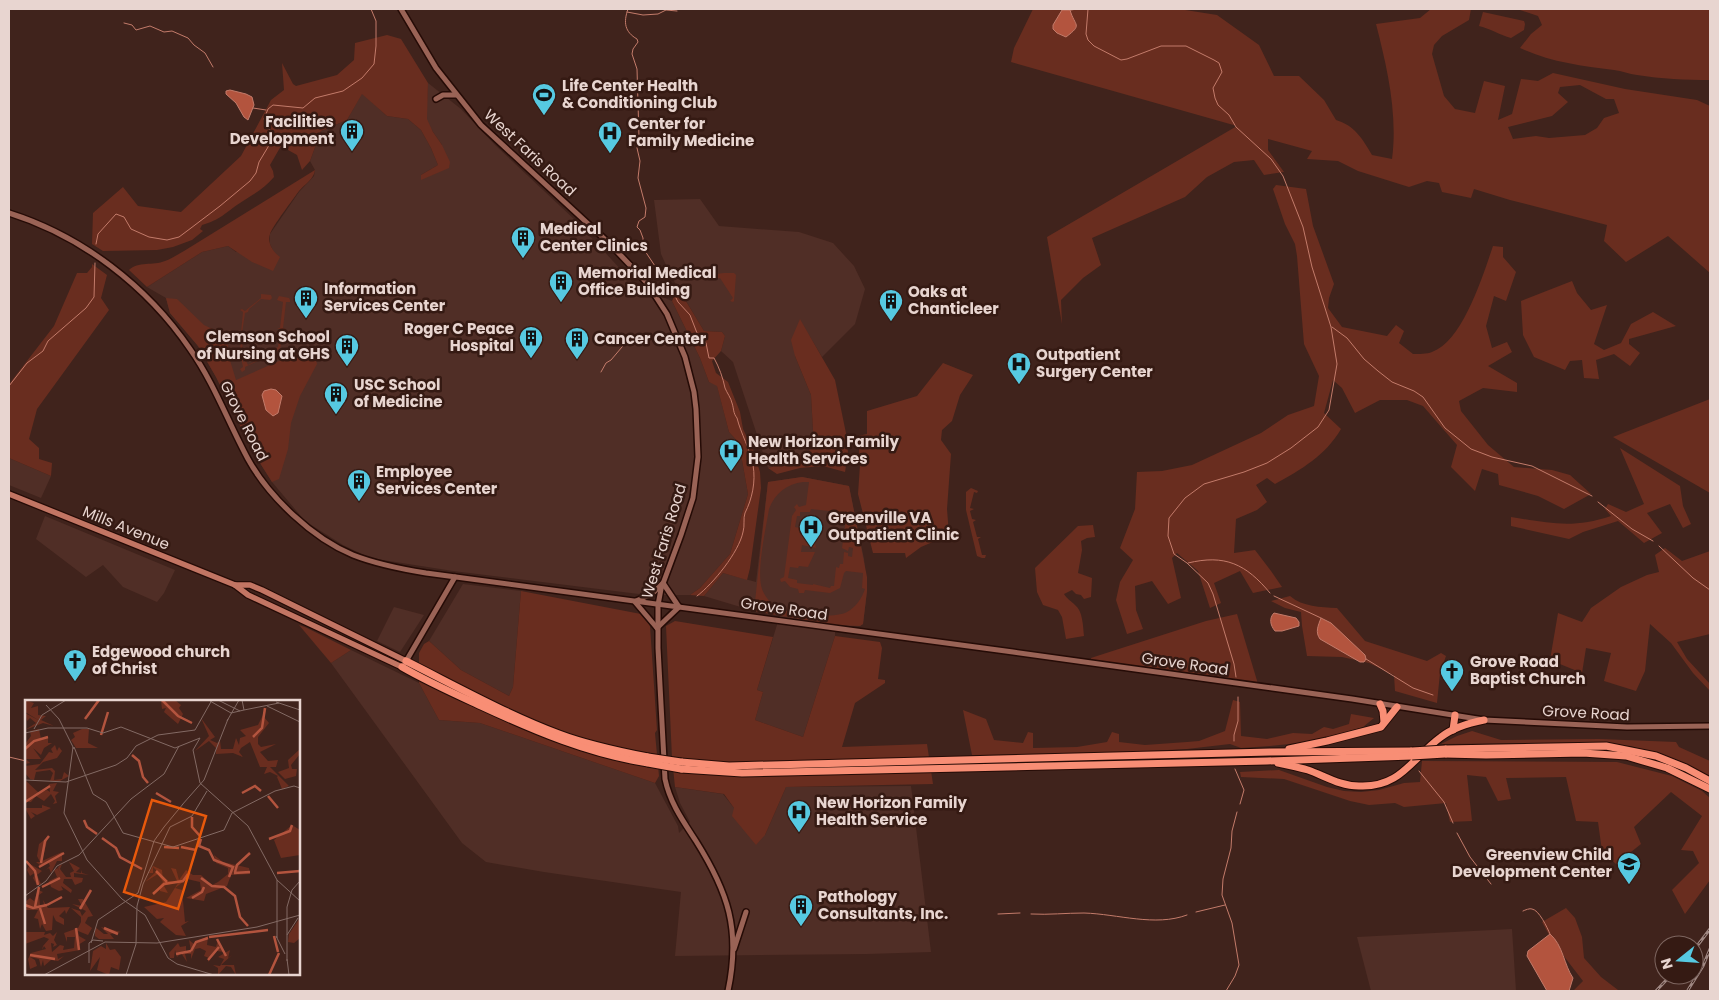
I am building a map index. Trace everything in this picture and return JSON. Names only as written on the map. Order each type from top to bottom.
[{"type":"highway","points":[[404,664],[553,732],[648,760],[742,773],[1270,761],[1412,753],[1606,746],[1656,756],[1686,768],[1710,781]]},
{"type":"highway","points":[[1380,704],[1384,722]]},
{"type":"highway","points":[[1270,752],[1327,741],[1381,727],[1397,707]]},
{"type":"highway","points":[[1453,730],[1455,715]]},
{"type":"highway","points":[[1270,761],[1308,771],[1342,784],[1374,786],[1390,781],[1404,773],[1440,737],[1468,723],[1484,720]]},
{"type":"highway","points":[[681,766],[1270,752],[1412,753]]},
{"type":"highway","points":[[1445,752],[1583,753],[1626,756],[1667,768],[1710,789]]},
{"type":"main road","name":"West Faris Road","points":[[401,9],[426,53],[477,121],[610,244],[653,291],[674,329],[685,357],[694,392],[698,424],[698,457],[692,498],[663,583],[658,605],[657,628],[665,779],[667,789],[676,809],[711,865],[722,887],[731,919],[733,952],[728,991]]},
{"type":"main road","points":[[436,100],[443,95],[456,95]]},
{"type":"main road","name":"Grove Road","points":[[9,213],[71,240],[124,276],[148,298],[178,332],[203,368],[248,459],[281,502],[311,529],[352,554],[371,561],[401,569],[1013,652],[1484,720],[1627,728],[1710,726]]},
{"type":"main road","name":"Mills Avenue","points":[[9,494],[235,585],[248,595],[404,664]]},
{"type":"main road","points":[[404,664],[455,576]]},
{"type":"main road","points":[[663,583],[680,607],[657,628],[634,602],[652,594],[663,583]]},
{"type":"main road","name":"Mills Avenue","points":[[235,585],[250,585],[262,590],[404,664]]},
{"type":"main road","points":[[733,952],[746,912]]},
{"type":"shaded area","points":[[1033,9],[1179,9],[1217,15],[1259,45],[1274,76],[1299,76],[1324,100],[1336,120],[1357,133],[1372,155],[1392,159],[1394,125],[1390,91],[1376,24],[1420,18],[1431,9],[1471,9],[1469,20],[1442,36],[1434,45],[1432,54],[1444,96],[1455,109],[1475,113],[1484,81],[1505,86],[1498,120],[1512,114],[1521,79],[1538,81],[1553,73],[1625,89],[1697,100],[1710,106],[1710,273],[1668,236],[1626,262],[1604,241],[1607,225],[1474,189],[1471,198],[1442,192],[1439,183],[1427,181],[1409,187],[1358,171],[1338,161],[1307,159],[1312,151],[1268,139],[1268,150],[1284,172],[1264,175],[1254,160],[1234,162],[1207,177],[1185,197],[1092,238],[1101,265],[1083,278],[1061,300],[1062,324],[1047,237],[1237,126],[1011,62],[1014,48]],"holes":[[[1580,85],[1606,99],[1614,99],[1619,113],[1604,118],[1597,128],[1585,135],[1549,138],[1536,136],[1513,139],[1508,127],[1552,116],[1568,102],[1558,93],[1560,87]]]},
{"type":"shaded area","points":[[1517,9],[1710,9],[1710,80],[1637,75],[1617,70],[1566,63],[1531,53],[1520,48],[1531,34],[1542,25],[1538,16]]},
{"type":"shaded area","points":[[1062,10],[1070,10],[1076,25],[1074,30],[1066,37],[1053,29],[1053,25]]},
{"type":"shaded area","points":[[1483,12],[1524,21],[1524,30],[1511,38],[1479,26]]},
{"type":"shaded area","points":[[387,35],[401,39],[428,83],[427,119],[450,162],[449,168],[421,180],[421,175],[438,165],[421,130],[408,119],[387,116],[362,94],[347,120],[321,131],[310,161],[302,170],[297,155],[281,146],[270,165],[274,177],[258,192],[222,216],[202,225],[200,229],[203,231],[192,240],[173,247],[157,250],[103,251],[92,244],[93,213],[123,187],[138,206],[181,212],[241,156],[271,100],[284,90],[282,63],[293,84],[296,86],[337,75],[354,60],[355,43]]},
{"type":"shaded area","points":[[428,83],[461,109],[495,145],[575,220],[636,286],[672,301],[700,358],[709,382],[717,385],[729,432],[739,443],[748,494],[730,554],[700,588],[690,595],[647,595],[453,571],[370,558],[343,545],[305,521],[272,482],[253,452],[216,377],[198,346],[170,313],[166,298],[147,287],[202,252],[228,246],[236,252],[274,253],[270,244],[270,234],[299,192],[314,176],[315,170],[310,161],[321,131],[347,120],[362,93],[387,116],[408,119],[421,130],[438,165],[442,145],[426,119]],"holes":[[[438,165],[436,173],[421,179],[421,175]]]},
{"type":"shaded area","points":[[230,90],[252,97],[254,105],[248,120],[244,117],[236,103],[226,94],[226,91]]},
{"type":"shaded area","points":[[315,170],[311,179],[299,191],[270,234],[269,241],[271,247],[280,257],[273,271],[252,262],[228,246],[202,252],[147,287],[129,270],[133,267],[172,258]]},
{"type":"shaded area","points":[[1276,185],[1306,189],[1313,226],[1334,284],[1328,308],[1342,327],[1387,336],[1396,325],[1404,331],[1399,343],[1413,354],[1432,352],[1453,335],[1470,306],[1493,246],[1503,247],[1503,257],[1516,272],[1506,301],[1494,296],[1486,326],[1492,348],[1507,342],[1512,352],[1488,366],[1517,383],[1517,392],[1483,388],[1459,401],[1461,411],[1488,445],[1514,467],[1552,470],[1570,475],[1591,494],[1564,509],[1538,496],[1499,485],[1498,474],[1482,469],[1475,491],[1451,467],[1457,445],[1423,406],[1407,400],[1380,400],[1355,413],[1342,388],[1333,380],[1324,413],[1341,429],[1335,438],[1312,461],[1294,473],[1275,484],[1267,478],[1256,485],[1267,502],[1257,510],[1236,519],[1234,553],[1255,550],[1282,587],[1253,593],[1240,571],[1214,583],[1221,603],[1210,608],[1198,571],[1177,553],[1172,558],[1181,598],[1168,604],[1152,581],[1135,586],[1136,610],[1143,629],[1127,634],[1116,600],[1120,582],[1133,560],[1120,548],[1135,509],[1137,472],[1162,471],[1192,465],[1261,433],[1288,415],[1314,406],[1319,376],[1304,344],[1295,244],[1285,224],[1273,189]]},
{"type":"shaded area","points":[[700,199],[719,226],[799,232],[833,243],[854,266],[865,289],[855,324],[822,357],[800,320],[795,356],[811,395],[814,448],[791,461],[768,468],[733,362],[721,351],[725,336],[722,332],[704,331],[671,276],[661,254],[654,200]]},
{"type":"shaded area","points":[[92,264],[107,275],[101,298],[109,310],[37,409],[29,439],[39,448],[39,459],[52,463],[51,476],[9,458],[9,383],[54,326],[77,273],[87,273]]},
{"type":"shaded area","points":[[734,273],[736,275],[733,302],[730,301],[733,298],[720,278],[716,279],[714,277],[716,274]]},
{"type":"shaded area","points":[[1572,281],[1577,293],[1591,310],[1607,305],[1594,344],[1604,350],[1621,343],[1631,324],[1653,312],[1676,326],[1629,339],[1629,344],[1640,353],[1630,366],[1614,354],[1596,360],[1599,379],[1584,378],[1582,360],[1570,361],[1565,370],[1534,357],[1523,335],[1521,301]]},
{"type":"shaded area","points":[[678,288],[704,331],[722,332],[725,336],[721,351],[712,361],[716,373],[728,382],[740,412],[743,429],[753,450],[760,472],[761,488],[747,580],[723,573],[704,596],[690,595],[700,588],[730,554],[748,494],[739,443],[729,432],[717,386],[709,382],[700,358],[672,301]]},
{"type":"shaded area","points":[[261,294],[271,295],[272,298],[270,300],[261,299],[245,313],[242,333],[245,335],[242,335],[243,362],[246,361],[248,365],[276,351],[275,348],[278,347],[280,329],[277,328],[280,328],[283,302],[277,300],[279,296],[289,298],[290,300],[290,302],[286,302],[283,328],[286,329],[283,330],[280,350],[284,351],[281,354],[278,351],[245,367],[245,370],[242,372],[240,369],[243,367],[240,352],[241,335],[237,333],[241,333],[243,312],[240,310],[245,311],[261,298]]},
{"type":"shaded area","points":[[166,298],[177,299],[204,325],[227,336],[229,357],[236,380],[279,361],[285,356],[288,347],[315,356],[317,364],[300,396],[291,423],[288,449],[279,479],[272,482],[253,452],[216,377],[198,346],[170,313]]},
{"type":"shaded area","points":[[800,319],[835,380],[847,438],[848,454],[845,472],[823,466],[800,468],[777,474],[768,468],[791,461],[814,448],[811,395],[795,356],[791,340]]},
{"type":"shaded area","points":[[943,363],[973,375],[960,395],[952,421],[942,430],[941,440],[951,454],[947,509],[949,535],[921,547],[906,558],[905,553],[873,553],[858,494],[860,465],[858,436],[867,434],[867,411],[917,396]]},
{"type":"shaded area","points":[[276,390],[282,396],[278,413],[273,416],[266,410],[262,395],[264,391]]},
{"type":"shaded area","points":[[1710,399],[1710,493],[1613,437]]},
{"type":"shaded area","points":[[1620,448],[1680,486],[1683,506],[1691,524],[1683,528],[1670,504],[1647,513],[1662,533],[1644,543],[1618,521],[1583,532],[1569,539],[1511,526],[1511,517],[1573,524],[1611,516],[1605,509],[1608,504],[1626,512],[1644,504]]},
{"type":"shaded area","points":[[9,458],[51,476],[41,498],[9,485]]},
{"type":"shaded area","name":"Greenville VA Outpatient Clinic","points":[[802,477],[849,486],[864,559],[867,591],[863,624],[860,626],[835,626],[835,636],[803,737],[755,720],[763,692],[757,690],[780,615],[754,611],[704,596],[723,573],[756,582],[768,482]]},
{"type":"shaded area","points":[[802,477],[849,486],[867,577],[863,624],[860,626],[835,625],[754,611],[768,482]],"holes":[[[803,482],[809,482],[806,505],[799,507],[797,504],[794,507],[796,510],[792,516],[784,577],[780,579],[781,582],[785,581],[790,587],[798,589],[799,593],[804,593],[805,590],[830,593],[840,588],[846,571],[863,573],[862,588],[865,589],[862,596],[853,608],[841,614],[813,615],[793,613],[776,606],[762,589],[760,572],[769,509],[782,490]],[[811,509],[829,511],[831,518],[846,520],[842,548],[848,551],[849,547],[853,548],[852,557],[844,552],[843,564],[840,564],[839,568],[836,567],[834,586],[830,588],[797,583],[797,580],[788,578],[790,567],[808,567],[815,552],[801,552],[802,545],[816,548],[813,533],[800,531],[800,528],[795,527],[797,516],[800,516],[800,512],[810,512]]]},
{"type":"shaded area","points":[[971,488],[978,491],[977,493],[974,492],[970,508],[974,509],[970,511],[972,519],[976,520],[973,522],[977,537],[981,537],[978,539],[982,555],[986,555],[985,558],[977,556],[966,510],[966,492]]},
{"type":"shaded area","points":[[45,516],[175,570],[164,593],[157,602],[123,587],[103,565],[86,577],[36,539]]},
{"type":"shaded area","points":[[1093,525],[1095,537],[1081,541],[1082,550],[1078,573],[1092,578],[1091,597],[1084,599],[1072,590],[1064,594],[1080,611],[1084,636],[1066,639],[1062,617],[1058,610],[1043,605],[1037,592],[1035,568],[1078,526]]},
{"type":"shaded area","points":[[1665,548],[1682,561],[1710,551],[1710,634],[1677,642],[1687,659],[1710,684],[1710,691],[1693,673],[1671,643],[1650,624],[1645,671],[1636,691],[1604,681],[1611,653],[1586,648],[1582,673],[1550,660],[1558,613],[1582,622],[1591,608],[1621,587],[1647,575],[1659,572],[1655,555]]},
{"type":"shaded area","points":[[463,584],[521,591],[513,687],[509,696],[461,670],[429,641]]},
{"type":"shaded area","points":[[521,591],[641,614],[646,618],[650,626],[657,730],[655,733],[659,776],[655,783],[480,723],[439,720],[419,683],[419,653],[424,644],[429,641],[461,670],[509,696],[513,687]]},
{"type":"shaded area","points":[[1290,596],[1306,604],[1337,608],[1365,641],[1427,661],[1441,653],[1446,656],[1440,673],[1437,703],[1395,691],[1394,675],[1369,663],[1342,657],[1307,656],[1301,612],[1285,608],[1271,601]]},
{"type":"shaded area","points":[[394,607],[424,615],[400,652],[377,641]]},
{"type":"shaded area","points":[[1274,613],[1296,618],[1299,626],[1275,631],[1271,622],[1271,617]]},
{"type":"shaded area","points":[[1237,614],[1258,684],[1091,661],[1091,658],[1097,656],[1206,621]]},
{"type":"shaded area","points":[[1321,618],[1331,623],[1365,655],[1366,659],[1364,662],[1360,662],[1320,639],[1317,631]]},
{"type":"shaded area","points":[[675,621],[773,637],[757,690],[763,692],[755,720],[803,737],[835,636],[880,642],[882,648],[878,679],[885,680],[885,683],[855,703],[842,747],[927,744],[933,784],[786,787],[765,835],[756,845],[732,816],[734,808],[724,794],[675,787],[666,626]]},
{"type":"shaded area","points":[[299,625],[305,627],[351,650],[331,663]]},
{"type":"shaded area","points":[[351,650],[419,683],[439,720],[480,723],[655,783],[678,826],[679,833],[690,822],[680,803],[675,787],[723,794],[734,808],[765,835],[786,787],[911,786],[931,952],[675,956],[681,892],[486,862],[462,843],[331,663]]},
{"type":"shaded area","points":[[1233,700],[1240,702],[1241,736],[1267,739],[1293,733],[1312,734],[1324,727],[1333,729],[1349,724],[1351,714],[1374,718],[1363,727],[1318,741],[1270,746],[1241,748],[1230,744],[1187,749],[1091,754],[972,755],[963,710],[986,719],[994,740],[1023,743],[1028,732],[1033,733],[1033,748],[1077,747],[1107,742],[1112,732],[1119,734],[1119,742],[1145,745],[1199,741],[1225,731]]},
{"type":"shaded area","points":[[1472,731],[1501,740],[1599,739],[1676,742],[1679,747],[1710,761],[1710,776],[1631,746],[1567,743],[1441,744]]},
{"type":"shaded area","points":[[1422,761],[1617,762],[1672,776],[1702,791],[1710,798],[1710,880],[1685,914],[1672,890],[1699,863],[1693,851],[1681,850],[1702,816],[1671,792],[1634,827],[1641,844],[1616,864],[1602,851],[1598,822],[1576,821],[1566,777],[1506,778],[1511,799],[1498,801],[1486,777],[1467,775],[1472,821],[1450,822],[1446,803],[1404,807],[1395,803],[1369,805],[1350,801],[1284,779],[1241,777],[1240,772],[1279,770],[1327,787],[1361,792],[1379,790],[1404,783],[1420,782]]},
{"type":"shaded area","points":[[1566,908],[1575,918],[1582,937],[1584,958],[1617,991],[1573,991],[1583,981],[1553,942],[1542,922]]},
{"type":"shaded area","points":[[1512,929],[1516,991],[1371,991],[1357,937]]},
{"type":"shaded area","points":[[1550,934],[1561,949],[1573,978],[1569,991],[1547,991],[1527,956],[1528,951]]},
{"type":"waterway","points":[[96,244],[98,234],[116,214],[124,217],[131,229],[149,237],[167,240],[179,237],[250,181],[271,142],[272,135],[264,119],[268,109],[273,105],[303,108],[315,98],[343,91],[362,78],[374,64],[376,21],[371,9]]},
{"type":"waterway","points":[[628,9],[626,27],[638,42],[632,54],[637,69],[639,137],[637,148],[640,161],[638,178],[646,208],[645,217],[639,221],[637,227],[643,238],[643,248],[657,269]]},
{"type":"waterway","points":[[1071,10],[1077,9]]},
{"type":"waterway","points":[[1088,9],[1086,34],[1088,40],[1094,46],[1121,60],[1161,46],[1186,46],[1219,63],[1222,72],[1213,88],[1215,98],[1218,105],[1229,115],[1236,127],[1271,159],[1283,176],[1303,227],[1312,267],[1331,327],[1337,364],[1329,410],[1318,427],[1291,448],[1267,463],[1204,484],[1185,498],[1169,518],[1168,536],[1174,554],[1187,563],[1208,583],[1213,594],[1234,664],[1236,677]]},
{"type":"waterway","points":[[627,12],[643,15],[658,14],[666,10],[677,11]]},
{"type":"waterway","points":[[124,23],[132,25],[136,30],[150,26],[164,32],[172,31],[188,38],[205,53],[213,67]]},
{"type":"waterway","points":[[253,108],[266,110]]},
{"type":"waterway","points":[[9,386],[27,363],[43,351],[48,341],[86,308],[94,297],[95,263]]},
{"type":"waterway","points":[[676,298],[690,315],[697,333],[706,343],[709,358],[714,358],[718,365],[750,453],[754,471],[753,490],[744,515],[744,530],[741,540],[724,567],[697,596]]},
{"type":"waterway","points":[[1332,327],[1347,338],[1364,359],[1392,382],[1423,397],[1445,428],[1471,449],[1492,457],[1532,466],[1592,496]]},
{"type":"waterway","points":[[601,372],[606,363],[634,335]]},
{"type":"waterway","points":[[1598,502],[1632,529],[1653,541]]},
{"type":"waterway","points":[[1659,546],[1693,578],[1710,590]]},
{"type":"waterway","points":[[1188,563],[1213,560],[1234,564],[1252,575],[1270,593]]},
{"type":"waterway","points":[[1274,596],[1321,618]]},
{"type":"waterway","points":[[1366,659],[1413,688],[1433,695]]},
{"type":"waterway","points":[[1234,741],[1238,721],[1238,697]]},
{"type":"waterway","points":[[9,757],[25,761]]},
{"type":"waterway","points":[[1235,769],[1244,790],[1240,804]]},
{"type":"waterway","points":[[1419,771],[1444,802],[1453,823]]},
{"type":"waterway","points":[[1226,991],[1239,965],[1232,923],[1222,895],[1223,879],[1237,812]]},
{"type":"waterway","points":[[1457,833],[1470,857],[1491,884]]},
{"type":"waterway","points":[[1196,912],[1225,905]]},
{"type":"waterway","points":[[1523,911],[1528,909],[1535,910],[1550,934]]},
{"type":"waterway","points":[[998,914],[1020,913]]},
{"type":"waterway","points":[[1031,914],[1084,913],[1149,920],[1162,920],[1187,915]]},
{"type":"railway","points":[[1704,937],[1710,929]]},
{"type":"railway","points":[[1688,990],[1703,966],[1710,949]]},
{"type":"railway","points":[[1656,991],[1662,985]]},
{"type":"place","name":"Life Center Health & Conditioning Club","points":[[544,116]]},
{"type":"place","name":"Facilities Development","points":[[352,152]]},
{"type":"place","name":"Center for Family Medicine","points":[[610,154]]},
{"type":"place","name":"Medical Center Clinics","points":[[523,259]]},
{"type":"place","name":"Memorial Medical Office Building","points":[[561,303]]},
{"type":"place","name":"Information Services Center","points":[[306,319]]},
{"type":"place","name":"Oaks at Chanticleer","points":[[891,322]]},
{"type":"place","name":"Roger C Peace Hospital","points":[[531,359]]},
{"type":"place","name":"Cancer Center","points":[[577,360]]},
{"type":"place","name":"Clemson School of Nursing at GHS","points":[[347,367]]},
{"type":"place","name":"Outpatient Surgery Center","points":[[1019,385]]},
{"type":"place","name":"USC School of Medicine","points":[[336,415]]},
{"type":"place","name":"New Horizon Family Health Services","points":[[731,472]]},
{"type":"place","name":"Employee Services Center","points":[[359,502]]},
{"type":"place","name":"Greenville VA Outpatient Clinic","points":[[811,548]]},
{"type":"place","name":"Edgewood church of Christ","points":[[75,682]]},
{"type":"place","name":"Grove Road Baptist Church","points":[[1452,692]]},
{"type":"place","name":"New Horizon Family Health Service","points":[[799,833]]},
{"type":"place","name":"Greenview Child Development Center","points":[[1629,885]]},
{"type":"place","name":"Pathology Consultants, Inc.","points":[[801,927]]}]
